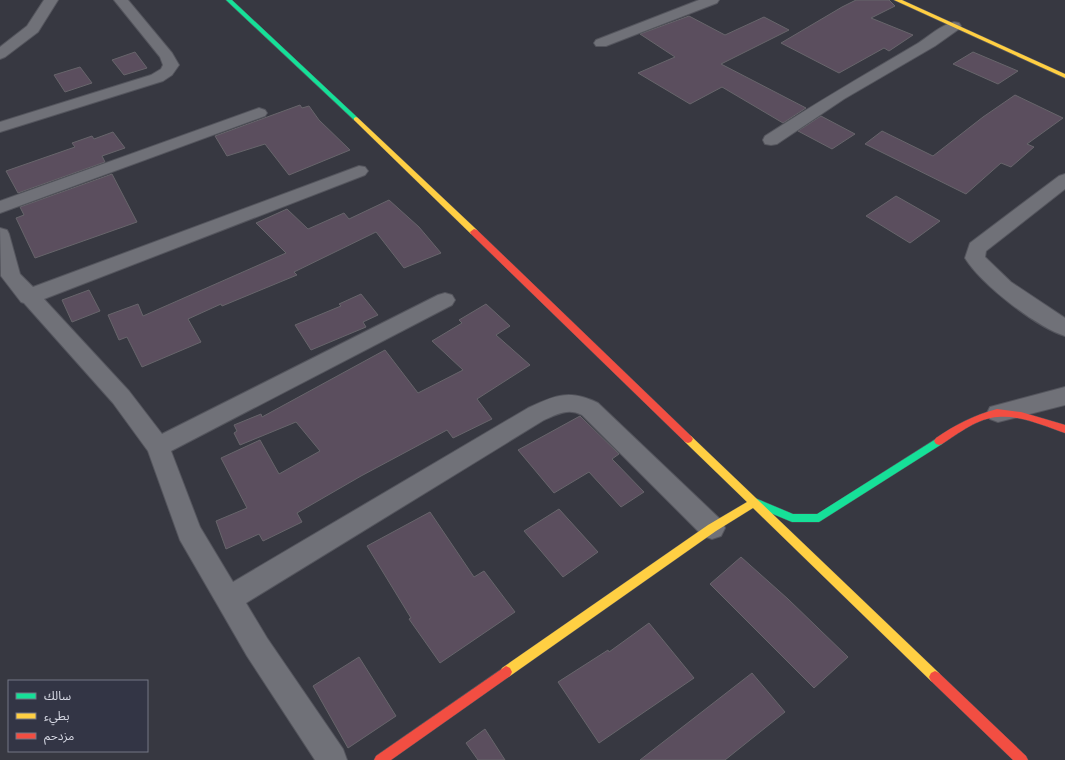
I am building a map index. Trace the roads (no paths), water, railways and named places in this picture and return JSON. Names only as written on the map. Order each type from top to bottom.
[{"type":"street","points":[[0,54],[33,29],[51,0]]},
{"type":"street","points":[[0,127],[157,78],[167,72],[171,64],[166,56],[121,0]]},
{"type":"street","points":[[229,0],[296,61],[1022,760]]},
{"type":"street","points":[[601,43],[712,0]]},
{"type":"street","points":[[897,0],[1065,76]]},
{"type":"street","points":[[771,140],[838,96],[930,43],[954,26]]},
{"type":"street","points":[[0,207],[259,113]]},
{"type":"street","points":[[28,298],[360,171]]},
{"type":"street","points":[[1065,180],[977,248],[975,258],[983,270],[1048,319],[1065,328]]},
{"type":"street","points":[[0,234],[3,240],[11,276],[28,298],[121,397],[158,447],[189,532],[258,647],[332,760]]},
{"type":"street","points":[[158,447],[445,300]]},
{"type":"street","points":[[755,502],[792,518],[819,518],[968,422],[1065,396]]},
{"type":"street","points":[[228,598],[536,414],[560,404],[577,401],[590,409],[712,528]]},
{"type":"street","points":[[998,413],[1047,421],[1065,429]]},
{"type":"street","points":[[380,760],[712,528],[755,502]]}]
